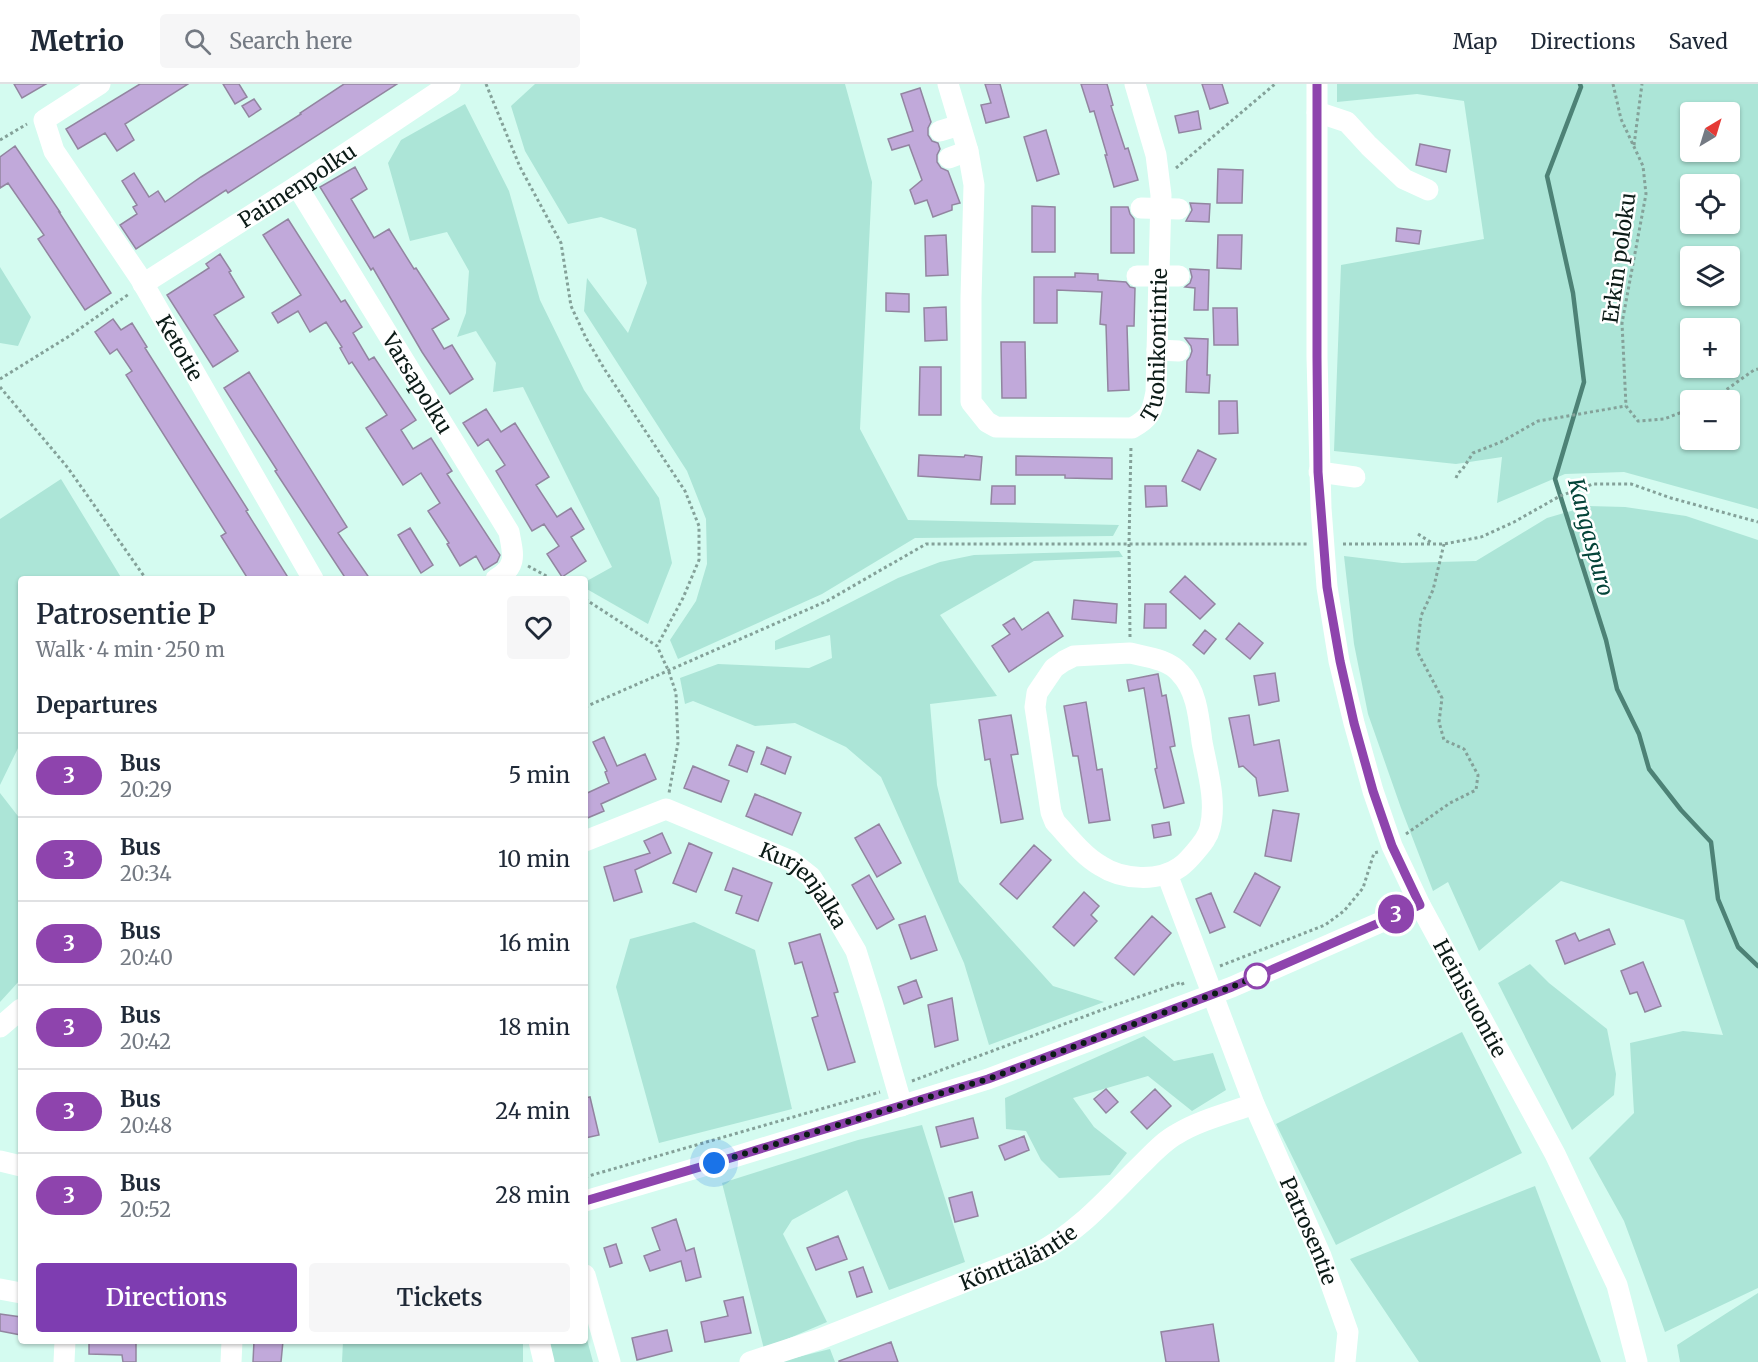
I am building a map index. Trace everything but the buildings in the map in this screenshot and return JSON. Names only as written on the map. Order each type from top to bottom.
[{"type":"street","points":[[44,120],[100,84]]},
{"type":"street","name":"Paimenpolku","points":[[143,284],[297,186],[450,84]]},
{"type":"street","name":"Tuohikontintie","points":[[948,84],[950,128],[958,154],[975,185],[971,298],[971,402],[987,422],[996,427],[1132,428],[1145,421],[1153,408],[1156,392],[1157,350],[1169,276],[1156,154],[1135,84]]},
{"type":"street","name":"Heinisuontie","points":[[1317,84],[1318,472],[1327,587],[1354,723],[1373,791],[1392,846],[1420,905],[1560,1164],[1617,1285],[1637,1362]]},
{"type":"street","points":[[1317,112],[1347,122],[1404,180],[1428,190]]},
{"type":"street","name":"Ketotie","points":[[44,120],[54,151],[143,284],[311,576]]},
{"type":"street","name":"Varsapolku","points":[[297,186],[509,532],[514,557]]},
{"type":"street","points":[[1137,276],[1169,276]]},
{"type":"street","points":[[1157,350],[1179,351]]},
{"type":"street","points":[[1318,472],[1355,477]]},
{"type":"street","points":[[501,576],[506,573],[514,557]]},
{"type":"street","points":[[1130,653],[1157,659],[1182,674],[1193,693],[1212,801],[1210,828],[1206,840],[1188,861],[1167,874],[1146,877],[1116,874],[1100,866],[1055,822],[1045,778],[1035,707],[1036,693],[1047,677],[1064,661],[1074,656],[1130,653]]},
{"type":"street","points":[[588,840],[666,809]]},
{"type":"street","name":"Kurjenjalka","points":[[666,809],[791,861],[811,877],[856,951],[902,1106]]},
{"type":"street","name":"Patrosentie","points":[[1167,874],[1254,1104],[1321,1256],[1348,1332],[1345,1362]]},
{"type":"street","points":[[588,1200],[988,1079],[1232,987],[1420,905]]},
{"type":"street","points":[[0,1027],[18,1012]]},
{"type":"street","name":"Könttäläntie","points":[[750,1362],[820,1339],[1056,1244],[1177,1133],[1254,1104]]},
{"type":"street","points":[[0,1161],[18,1166]]},
{"type":"street","points":[[588,1285],[610,1362]]},
{"type":"street","points":[[0,1290],[18,1293]]},
{"type":"street","points":[[1348,1332],[1357,1362]]},
{"type":"street","points":[[64,1344],[64,1362]]},
{"type":"street","points":[[231,1362],[232,1344]]},
{"type":"street","points":[[540,1344],[544,1362]]},
{"type":"path","points":[[486,84],[520,166],[561,243],[571,306],[586,338],[685,491],[699,526],[699,560],[657,646]]},
{"type":"path","points":[[1160,182],[1275,84]]},
{"type":"path","name":"Erkin poloku","points":[[1613,84],[1621,119],[1643,166],[1646,194],[1622,323],[1626,406]]},
{"type":"path","points":[[1634,147],[1642,84]]},
{"type":"path","points":[[0,140],[28,123],[44,120]]},
{"type":"path","points":[[0,379],[71,335],[143,284]]},
{"type":"path","points":[[1726,390],[1758,369]]},
{"type":"path","points":[[0,387],[68,468],[144,576]]},
{"type":"path","points":[[1456,478],[1473,453],[1501,442],[1539,421],[1626,406],[1638,421],[1664,419],[1680,413]]},
{"type":"path","points":[[1130,653],[1129,544],[1132,428]]},
{"type":"path","points":[[1343,544],[1444,544],[1481,537],[1514,522],[1560,496],[1593,484],[1631,484],[1671,498],[1758,522]]},
{"type":"path","points":[[1418,534],[1433,544]]},
{"type":"path","points":[[588,706],[827,602],[926,544],[1310,544]]},
{"type":"path","points":[[1182,982],[1325,925],[1344,911],[1363,888],[1374,854],[1392,846],[1450,803],[1476,790],[1478,775],[1464,750],[1444,740],[1439,722],[1442,698],[1417,651],[1421,616],[1432,590],[1444,544]]},
{"type":"path","points":[[514,557],[547,576]]},
{"type":"path","points":[[588,601],[657,646],[669,672],[676,693],[678,743],[666,809]]},
{"type":"green space","points":[[535,84],[845,84],[872,182],[860,429],[908,520],[1119,525],[1113,536],[915,538],[822,594],[678,659],[670,640],[696,601],[707,564],[706,519],[687,471],[584,311],[587,278],[628,333],[647,283],[636,229],[601,217],[568,224],[525,151],[511,106]]},
{"type":"green space","points":[[1337,84],[1758,84],[1758,509],[1624,472],[1565,474],[1497,503],[1502,457],[1456,464],[1334,451],[1341,265],[1484,239],[1464,101],[1417,94],[1337,102]]},
{"type":"green space","points":[[465,104],[509,191],[540,300],[584,390],[659,498],[672,563],[648,624],[588,590],[588,580],[612,567],[523,387],[493,392],[496,363],[476,331],[457,337],[466,313],[469,271],[447,232],[410,241],[388,163],[401,140]]},
{"type":"green space","points":[[0,267],[31,317],[18,346],[0,343]]},
{"type":"green space","points":[[61,479],[120,576],[18,576],[18,748],[0,785],[0,519]]},
{"type":"green space","points":[[1588,506],[1625,507],[1686,516],[1758,540],[1758,1288],[1665,1332],[1624,1221],[1589,1158],[1634,1113],[1630,1043],[1683,1031],[1723,1035],[1684,920],[1561,881],[1479,951],[1448,882],[1433,891],[1368,714],[1354,644],[1344,556],[1402,563],[1476,561],[1547,518]]},
{"type":"green space","points":[[1119,551],[1123,557],[1034,561],[940,615],[997,696],[930,704],[937,785],[959,882],[1053,986],[1104,1002],[989,1045],[964,963],[881,777],[846,747],[795,723],[755,726],[693,701],[685,704],[680,678],[718,664],[809,668],[832,658],[830,635],[775,650],[775,641],[898,578],[940,562],[974,555]]},
{"type":"green space","points":[[0,793],[18,816],[18,982],[0,1002]]},
{"type":"green space","points":[[694,922],[755,950],[792,1109],[659,1143],[616,987],[630,939]]},
{"type":"green space","points":[[1530,964],[1549,983],[1607,1029],[1616,1074],[1614,1095],[1572,1130],[1498,983]]},
{"type":"green space","points":[[1462,1032],[1522,1153],[1336,1245],[1276,1124]]},
{"type":"green space","points":[[1144,1036],[1174,1061],[1213,1053],[1226,1090],[1192,1111],[1148,1076],[1073,1098],[1094,1127],[1127,1153],[1110,1175],[1059,1178],[1041,1160],[1026,1131],[1006,1129],[1005,1098]]},
{"type":"green space","points":[[922,1125],[965,1262],[889,1290],[847,1190],[792,1220],[783,1234],[827,1322],[764,1349],[722,1183],[858,1140]]},
{"type":"green space","points":[[1535,1186],[1601,1362],[1419,1362],[1350,1259]]},
{"type":"green space","points":[[1758,1293],[1758,1362],[1680,1362],[1677,1345]]},
{"type":"green space","points":[[588,1343],[593,1362],[553,1362],[550,1344]]},
{"type":"green space","points":[[343,1344],[523,1344],[523,1362],[342,1362]]},
{"type":"green space","points":[[830,1349],[835,1362],[778,1362]]},
{"type":"waterway","name":"Kangaspuro","points":[[1580,84],[1581,87],[1547,176],[1573,293],[1584,382],[1555,479],[1606,640],[1617,689],[1639,734],[1649,769],[1681,810],[1711,842],[1718,899],[1738,947],[1758,966]]},
{"type":"bus line","name":"3","points":[[588,1200],[988,1079],[1232,987],[1420,905],[1392,846],[1373,791],[1340,661],[1327,587],[1318,472],[1317,84]]},
{"type":"route","points":[[714,1163],[988,1079],[1257,976]]}]
